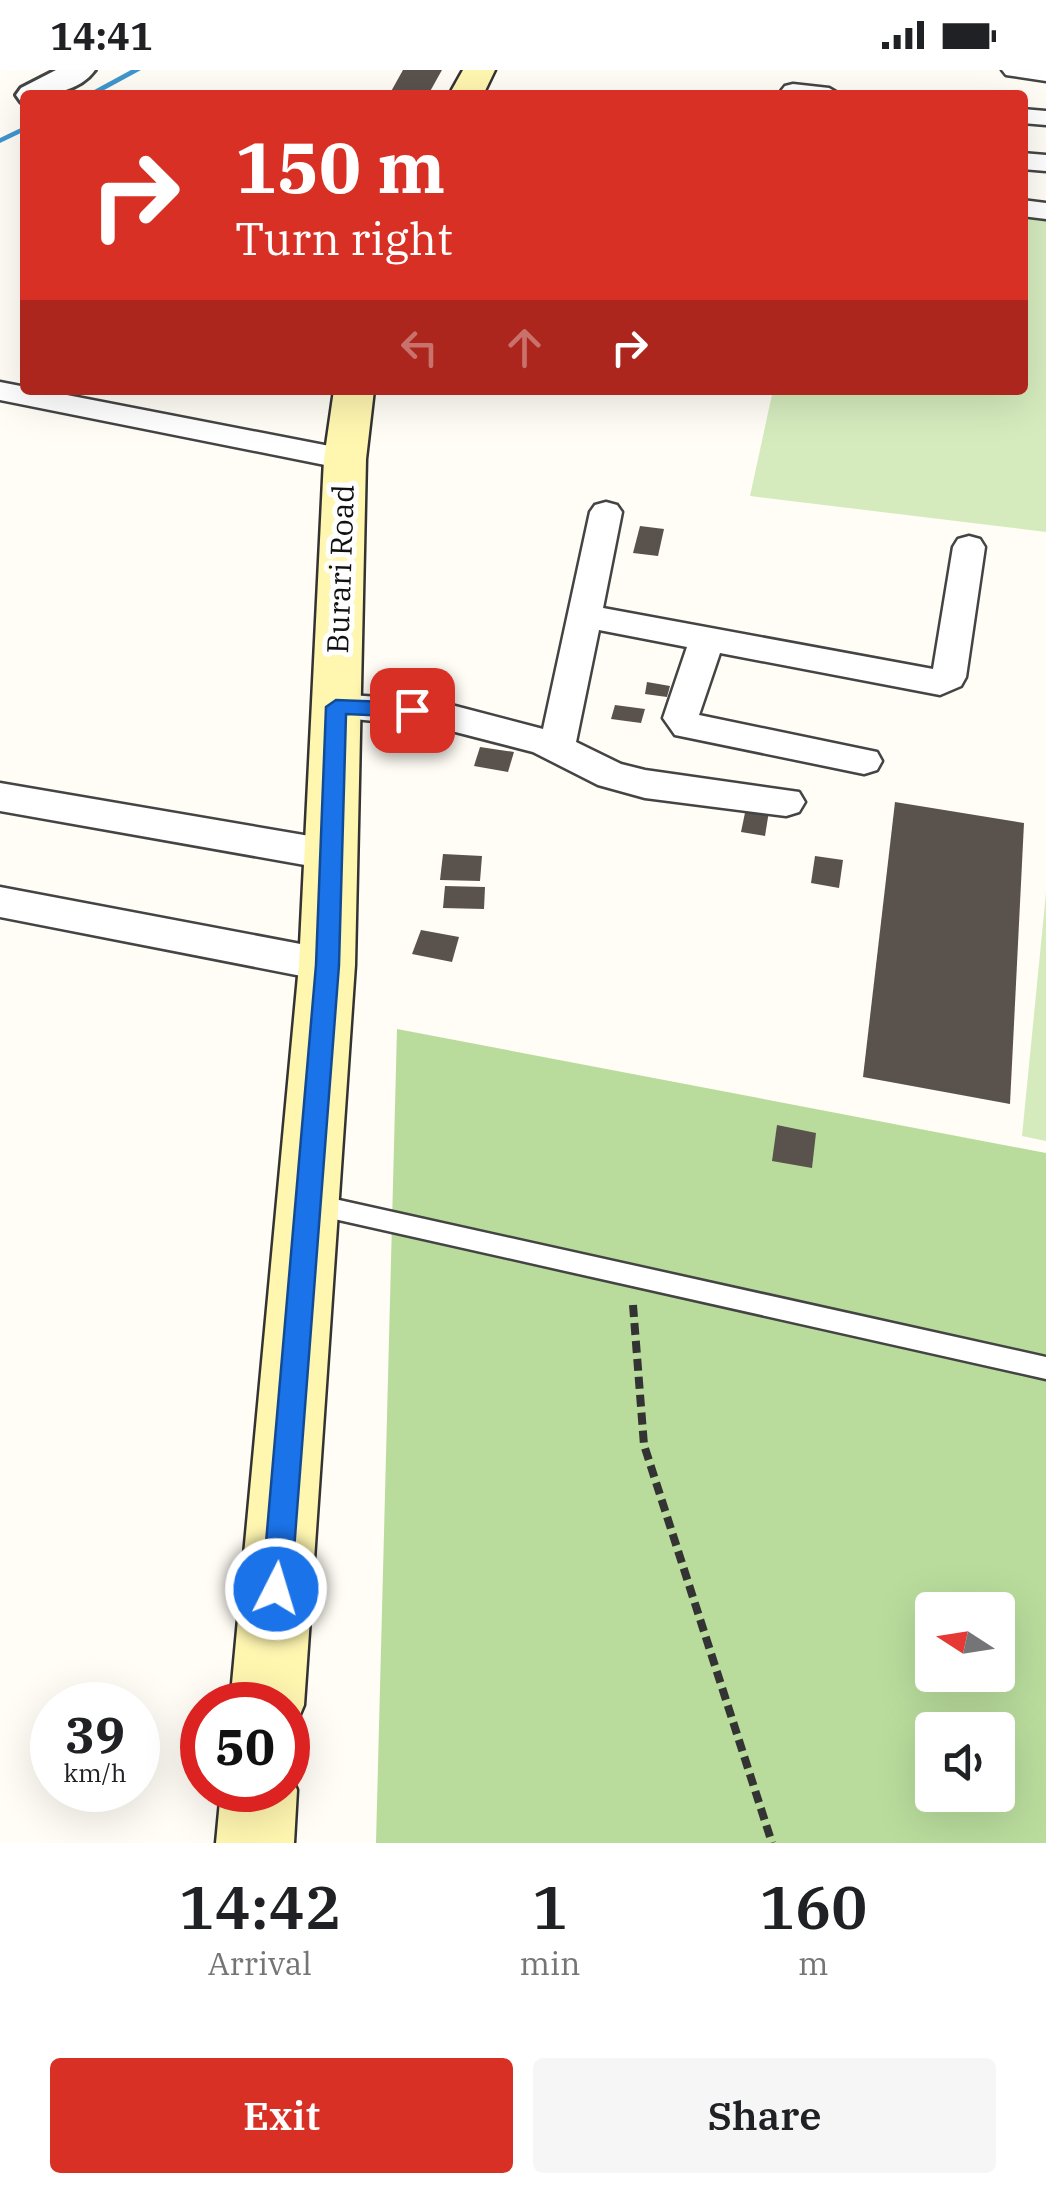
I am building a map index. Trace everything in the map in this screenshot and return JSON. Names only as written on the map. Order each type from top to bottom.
[{"type":"main road","name":"Burari Road","points":[[269,1682],[327,965],[345,459],[353,395]]},
{"type":"main road","points":[[255,1843],[258,1812]]},
{"type":"street","points":[[42,90],[80,70]]},
{"type":"street","points":[[1014,70],[1046,74]]},
{"type":"street","points":[[20,395],[345,459]]},
{"type":"street","points":[[557,748],[606,512]]},
{"type":"street","points":[[584,616],[940,683],[948,677],[951,665],[968,547]]},
{"type":"street","points":[[708,640],[681,718],[688,726],[864,761]]},
{"type":"street","points":[[336,707],[436,714],[557,748],[612,775],[644,784],[786,802]]},
{"type":"street","points":[[0,797],[333,855]]},
{"type":"street","points":[[0,902],[327,965]]},
{"type":"lane","points":[[310,1204],[1046,1368]]},
{"type":"path","points":[[633,1303],[644,1445],[772,1843]]},
{"type":"green space","points":[[1028,217],[1046,219],[1046,532],[750,496],[772,395],[1028,395]]},
{"type":"green space","points":[[1046,893],[1046,1141],[1022,1136]]},
{"type":"green space","points":[[397,1029],[1046,1153],[1046,1843],[376,1843]]},
{"type":"building","points":[[403,70],[442,70],[431,90],[392,90]]},
{"type":"building","points":[[640,526],[664,529],[658,556],[633,553]]},
{"type":"building","points":[[647,682],[670,686],[667,697],[645,694]]},
{"type":"building","points":[[615,705],[645,709],[641,723],[611,719]]},
{"type":"building","points":[[480,747],[514,752],[508,772],[474,766]]},
{"type":"building","points":[[895,802],[1024,823],[1010,1104],[863,1077]]},
{"type":"building","points":[[746,808],[769,811],[765,836],[741,832]]},
{"type":"building","points":[[443,854],[482,856],[480,881],[440,880]]},
{"type":"building","points":[[815,856],[843,860],[839,888],[811,883]]},
{"type":"building","points":[[445,886],[485,887],[484,909],[443,908]]},
{"type":"building","points":[[421,930],[459,937],[452,962],[412,954]]},
{"type":"building","points":[[777,1125],[816,1133],[812,1168],[772,1161]]},
{"type":"waterway","points":[[99,90],[137,70]]},
{"type":"waterway","points":[[0,141],[20,131]]},
{"type":"route","points":[[276,1589],[327,965],[336,707],[412,710]]}]
